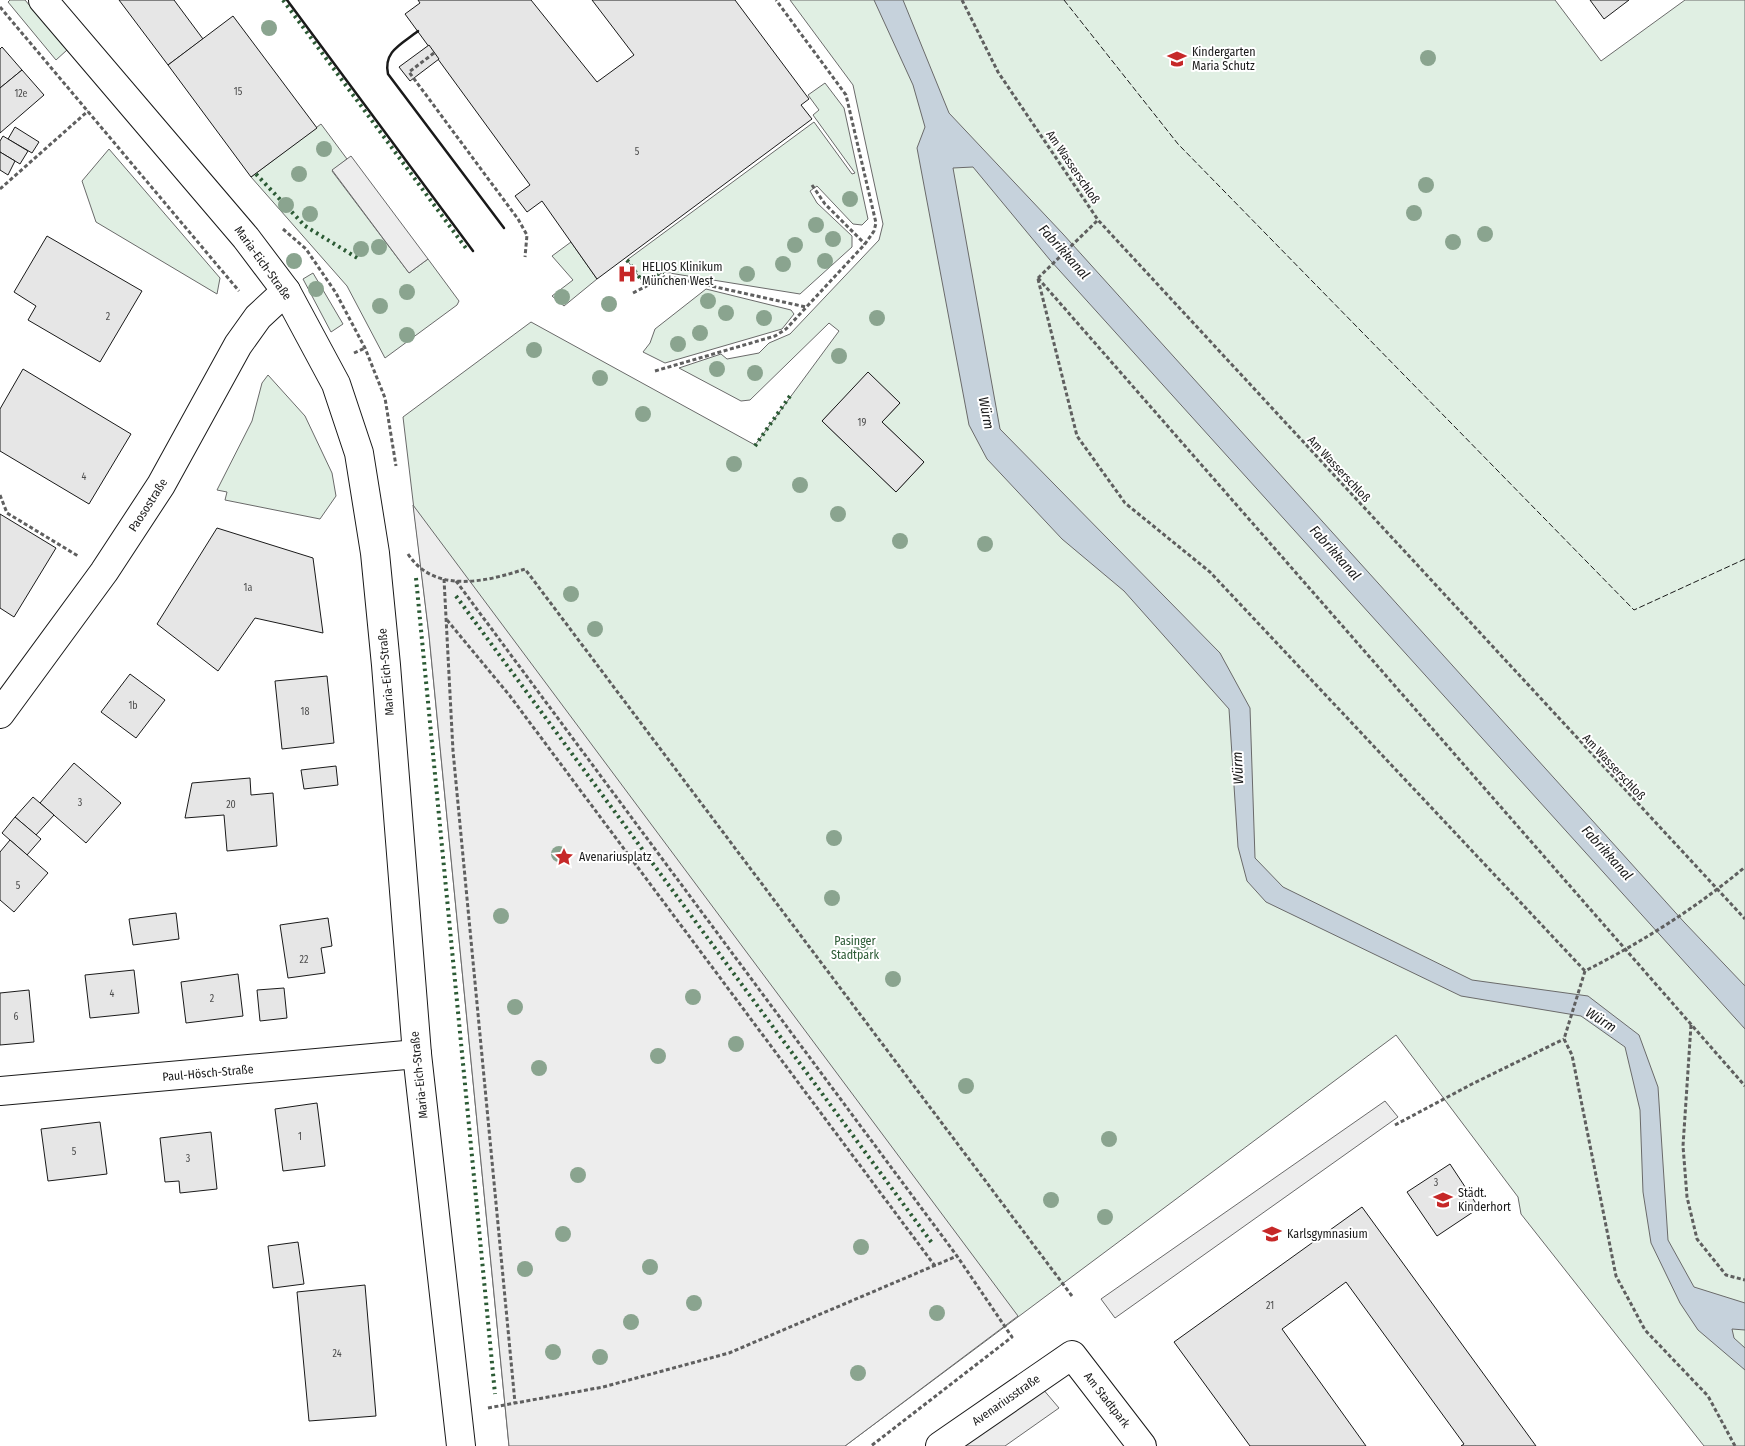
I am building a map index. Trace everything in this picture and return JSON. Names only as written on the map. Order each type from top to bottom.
[{"type":"street","name":"Maria-Eich-Straße","points":[[43,0],[246,238],[286,292],[336,384],[360,453],[368,499],[386,666],[417,1054],[461,1446]]},
{"type":"street","name":"Paosostraße","points":[[0,714],[104,572],[161,485],[238,345],[258,317],[286,292]]},
{"type":"street","name":"Paul-Hösch-Straße","points":[[0,1091],[417,1054]]},
{"type":"street","name":"Avenariusstraße","points":[[940,1446],[1072,1355]]},
{"type":"street","name":"Am Stadtpark","points":[[1072,1355],[1142,1446]]},
{"type":"path","points":[[655,371],[775,336],[786,329],[865,244],[874,231],[876,223],[846,95],[776,0]]},
{"type":"path","name":"Am Wasserschloß","points":[[962,0],[998,72],[1098,220],[1717,891],[1745,919]]},
{"type":"path","points":[[0,7],[228,275],[258,317]]},
{"type":"path","points":[[434,52],[410,72],[518,219],[527,235],[525,257]]},
{"type":"path","points":[[0,189],[88,111]]},
{"type":"path","points":[[812,185],[825,204],[865,244]]},
{"type":"path","points":[[1038,278],[1098,220]]},
{"type":"path","points":[[633,293],[666,276],[806,307]]},
{"type":"path","points":[[1038,278],[1745,1086]]},
{"type":"path","points":[[1038,278],[1077,436],[1124,503],[1210,572],[1585,971]]},
{"type":"path","points":[[0,495],[7,513],[104,572]]},
{"type":"path","points":[[408,553],[416,566],[428,575],[456,581],[493,580],[525,569],[1072,1296]]},
{"type":"path","points":[[444,579],[453,751],[515,1403],[603,1387],[729,1354],[957,1256]]},
{"type":"path","points":[[456,581],[957,1256],[1012,1337],[871,1446]]},
{"type":"path","points":[[447,620],[510,696],[935,1266]]},
{"type":"path","points":[[1735,1446],[1708,1396],[1645,1330],[1616,1276],[1572,1054],[1564,1039],[1585,971],[1643,940],[1717,891],[1745,867]]},
{"type":"path","points":[[1691,1024],[1683,1146],[1687,1197],[1697,1239],[1726,1275],[1745,1280]]},
{"type":"path","points":[[1395,1125],[1472,1084],[1564,1039]]},
{"type":"green space","points":[[10,0],[25,0],[67,50],[56,60],[8,2]]},
{"type":"green space","name":"Pasinger Stadtpark","points":[[790,0],[1555,0],[1601,61],[1685,0],[1745,0],[1745,1446],[1704,1446],[1521,1214],[1518,1197],[1396,1035],[845,1446],[509,1446],[429,635],[403,417],[531,322],[755,445],[839,331],[829,323],[750,400],[741,401],[679,368],[721,354],[727,359],[759,353],[769,343],[790,334],[879,240],[883,224],[853,85]],"holes":[[[868,373],[900,403],[882,422],[924,462],[896,492],[822,421]]]},
{"type":"green space","points":[[825,83],[844,108],[868,219],[862,225],[853,224],[817,186],[810,191],[817,203],[852,236],[852,247],[800,294],[663,272],[645,285],[627,260],[814,122],[852,174],[855,173],[813,115],[819,110],[808,95]]},
{"type":"green space","points":[[321,124],[347,159],[332,171],[409,273],[428,259],[459,301],[457,305],[385,358],[347,286],[251,177]]},
{"type":"green space","points":[[109,149],[220,278],[217,294],[96,222],[82,181]]},
{"type":"green space","points":[[571,242],[597,279],[564,306],[552,296],[573,280],[552,256]]},
{"type":"green space","points":[[313,273],[343,324],[331,332],[303,279]]},
{"type":"green space","points":[[706,289],[791,310],[794,314],[782,329],[665,363],[643,352],[650,343],[655,329]]},
{"type":"green space","points":[[268,375],[305,416],[332,473],[336,496],[320,519],[225,500],[227,492],[217,490],[252,421],[262,383]]},
{"type":"shaded area","points":[[351,156],[428,259],[409,273],[332,170]]},
{"type":"shaded area","name":"Avenariusplatz","points":[[413,505],[1018,1316],[845,1446],[509,1446],[429,635]]},
{"type":"shaded area","points":[[1385,1101],[1398,1117],[1115,1318],[1101,1299]]},
{"type":"shaded area","points":[[1042,1388],[1059,1408],[1005,1446],[961,1446]]},
{"type":"water","points":[[874,0],[903,0],[949,113],[1063,234],[1684,922],[1745,986],[1745,1029],[1050,260],[973,167],[953,168],[1000,429],[1220,653],[1250,708],[1255,858],[1283,887],[1472,980],[1588,996],[1639,1035],[1658,1087],[1668,1240],[1694,1287],[1745,1303],[1745,1330],[1732,1329],[1734,1338],[1745,1348],[1745,1370],[1698,1330],[1680,1303],[1651,1243],[1643,1192],[1640,1110],[1625,1047],[1581,1016],[1461,996],[1266,902],[1247,881],[1238,847],[1229,709],[1124,591],[1062,539],[987,459],[969,425],[917,148],[925,127],[913,85]]},
{"type":"building","points":[[119,0],[174,0],[203,39],[168,65]]},
{"type":"building","points":[[418,0],[531,0],[597,82],[634,55],[592,0],[735,0],[809,99],[801,105],[812,119],[597,279],[542,201],[527,212],[515,196],[530,185],[405,14],[420,3]]},
{"type":"building","points":[[1590,0],[1629,0],[1604,19]]},
{"type":"building","points":[[233,16],[317,128],[251,177],[168,65]]},
{"type":"building","points":[[429,45],[439,59],[410,81],[399,67]]},
{"type":"building","points":[[2,47],[22,70],[0,88],[0,49]]},
{"type":"building","points":[[22,70],[44,95],[0,133],[0,88]]},
{"type":"building","points":[[15,127],[39,142],[32,153],[8,139]]},
{"type":"building","points":[[3,136],[28,151],[20,164],[0,152],[0,141]]},
{"type":"building","points":[[0,152],[15,161],[8,175],[0,170]]},
{"type":"building","points":[[47,236],[142,291],[100,362],[28,320],[36,306],[14,292]]},
{"type":"building","points":[[23,369],[131,434],[89,504],[0,451],[0,409]]},
{"type":"building","points":[[868,372],[900,403],[882,422],[924,462],[896,492],[822,421]]},
{"type":"building","points":[[0,514],[56,548],[14,617],[0,608]]},
{"type":"building","points":[[217,528],[313,558],[323,633],[255,618],[218,671],[157,624]]},
{"type":"building","points":[[130,674],[165,700],[136,738],[101,712]]},
{"type":"building","points":[[327,676],[334,743],[282,749],[275,681]]},
{"type":"building","points":[[74,763],[121,803],[86,843],[40,803]]},
{"type":"building","points":[[336,766],[338,785],[304,789],[301,770]]},
{"type":"building","points":[[250,778],[251,795],[273,793],[277,846],[227,851],[224,815],[185,818],[192,783]]},
{"type":"building","points":[[33,797],[54,815],[36,835],[15,817]]},
{"type":"building","points":[[15,817],[41,839],[27,855],[2,833]]},
{"type":"building","points":[[10,840],[48,873],[14,912],[0,900],[0,852]]},
{"type":"building","points":[[176,913],[179,939],[133,945],[129,919]]},
{"type":"building","points":[[328,918],[332,946],[321,948],[325,973],[288,978],[280,925]]},
{"type":"building","points":[[134,970],[139,1013],[90,1018],[85,975]]},
{"type":"building","points":[[238,974],[243,1016],[186,1023],[181,982]]},
{"type":"building","points":[[284,988],[287,1018],[260,1021],[257,990]]},
{"type":"building","points":[[29,990],[34,1042],[0,1045],[0,993]]},
{"type":"building","points":[[317,1103],[325,1166],[283,1171],[275,1109]]},
{"type":"building","points":[[100,1122],[107,1174],[48,1181],[41,1129]]},
{"type":"building","points":[[211,1132],[217,1189],[180,1193],[179,1181],[165,1182],[160,1138]]},
{"type":"building","name":"Städt. Kinderhort","points":[[1450,1164],[1479,1208],[1437,1236],[1407,1192]]},
{"type":"building","points":[[1362,1207],[1536,1446],[1461,1446],[1464,1444],[1346,1282],[1282,1329],[1366,1446],[1250,1446],[1174,1342]]},
{"type":"building","points":[[298,1242],[304,1284],[273,1288],[268,1246]]},
{"type":"building","points":[[365,1285],[376,1416],[309,1421],[297,1292]]},
{"type":"hedge","points":[[283,0],[468,251]]},
{"type":"hedge","points":[[256,174],[305,226],[359,259]]},
{"type":"hedge","points":[[627,260],[645,285],[663,272]]},
{"type":"hedge","points":[[755,446],[792,393]]},
{"type":"hedge","points":[[416,578],[495,1394]]},
{"type":"hedge","points":[[456,596],[932,1243]]},
{"type":"fence","points":[[1064,0],[1178,144],[1634,610],[1745,559]]},
{"type":"wall","points":[[287,0],[473,251]]},
{"type":"wall","points":[[418,31],[400,44],[391,54],[388,59],[388,74],[504,228]]},
{"type":"place","name":"Kindergarten Maria Schutz","points":[[1177,59]]},
{"type":"place","name":"HELIOS Klinikum München West","points":[[627,274]]},
{"type":"place","name":"Avenariusplatz","points":[[564,857]]},
{"type":"place","name":"Städt. Kinderhort","points":[[1443,1200]]},
{"type":"place","name":"Karlsgymnasium","points":[[1272,1234]]},
{"type":"water label","name":"Fabrikkanal","points":[[1064,252]]},
{"type":"water label","name":"Würm","points":[[986,413]]},
{"type":"water label","name":"Fabrikkanal","points":[[1335,553]]},
{"type":"water label","name":"Würm","points":[[1238,768]]},
{"type":"water label","name":"Fabrikkanal","points":[[1607,853]]},
{"type":"water label","name":"Würm","points":[[1601,1020]]}]
